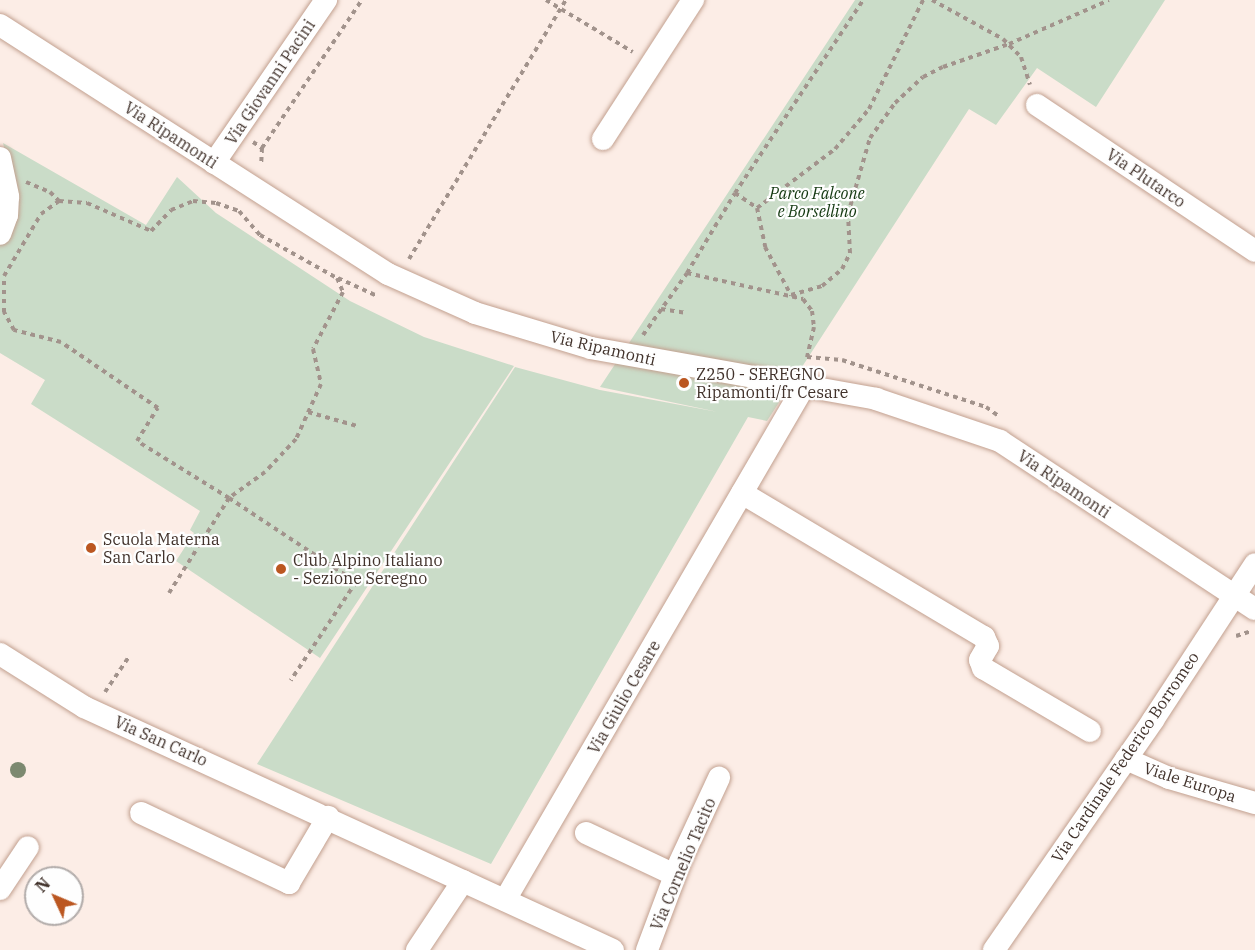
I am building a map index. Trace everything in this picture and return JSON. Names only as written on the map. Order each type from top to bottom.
[{"type":"street","name":"Via Giovanni Pacini","points":[[214,163],[239,130],[326,0]]},
{"type":"street","points":[[603,139],[693,0]]},
{"type":"street","name":"Via Ripamonti","points":[[0,25],[388,274],[475,314],[591,348],[803,388],[876,399],[1000,441],[1255,609]]},
{"type":"street","name":"Via Plutarco","points":[[1037,105],[1255,251]]},
{"type":"street","points":[[0,234],[8,206],[3,168]]},
{"type":"street","name":"Via Giulio Cesare","points":[[505,900],[803,388]]},
{"type":"street","points":[[742,493],[984,637],[988,646],[980,660],[983,668],[1089,731]]},
{"type":"street","name":"Via Cardinale Federico Borromeo","points":[[994,950],[1126,759],[1255,564]]},
{"type":"street","name":"Via San Carlo","points":[[0,654],[93,711],[328,817],[613,950]]},
{"type":"street","name":"Viale Europa","points":[[1126,759],[1169,778],[1255,802]]},
{"type":"street","name":"Via Cornelio Tacito","points":[[648,950],[675,875],[719,778]]},
{"type":"street","points":[[141,813],[289,883],[328,817]]},
{"type":"street","points":[[586,833],[675,875]]},
{"type":"street","points":[[0,889],[28,847]]},
{"type":"street","points":[[417,950],[463,881]]},
{"type":"path","points":[[264,172],[259,160],[262,148],[362,0]]},
{"type":"path","points":[[546,0],[652,64]]},
{"type":"path","points":[[408,260],[566,0]]},
{"type":"path","points":[[632,334],[643,336],[863,0]]},
{"type":"path","points":[[757,208],[817,165],[869,109],[922,0]]},
{"type":"path","points":[[932,0],[965,16],[1009,44],[1021,57],[1037,105]]},
{"type":"path","points":[[735,193],[757,208],[765,247],[790,295],[822,286],[842,269],[850,253],[848,214],[870,138],[895,103],[923,77],[1009,44],[1109,0]]},
{"type":"path","points":[[239,130],[262,148]]},
{"type":"path","points":[[3,168],[34,184],[59,201],[87,203],[150,231],[171,210],[193,201],[216,203],[239,211],[260,234],[337,278],[343,292],[313,348],[321,384],[296,439],[265,472],[230,498],[169,593]]},
{"type":"path","points":[[59,201],[41,214],[4,276],[2,313],[14,330],[61,342],[158,408],[137,441],[230,498],[356,582],[291,680]]},
{"type":"path","points":[[399,255],[419,265]]},
{"type":"path","points":[[661,309],[687,313]]},
{"type":"path","points":[[308,412],[357,426]]},
{"type":"path","points":[[93,711],[128,658]]},
{"type":"green space","name":"Parco Falcone e Borsellino","points":[[855,0],[1165,0],[1096,107],[1037,68],[996,125],[969,109],[767,421],[748,417],[491,864],[257,764],[515,367],[600,390],[718,412],[600,387]]},
{"type":"green space","points":[[3,143],[146,225],[177,177],[216,213],[350,301],[424,337],[514,366],[320,658],[176,561],[194,533],[190,530],[200,511],[31,404],[45,380],[0,353],[0,244],[9,168]]},
{"type":"place","name":"Z250 - SEREGNO Ripamonti/fr Cesare","points":[[684,383]]},
{"type":"place","name":"Scuola Materna San Carlo","points":[[91,548]]},
{"type":"place","name":"Club Alpino Italiano - Sezione Seregno","points":[[281,569]]}]
